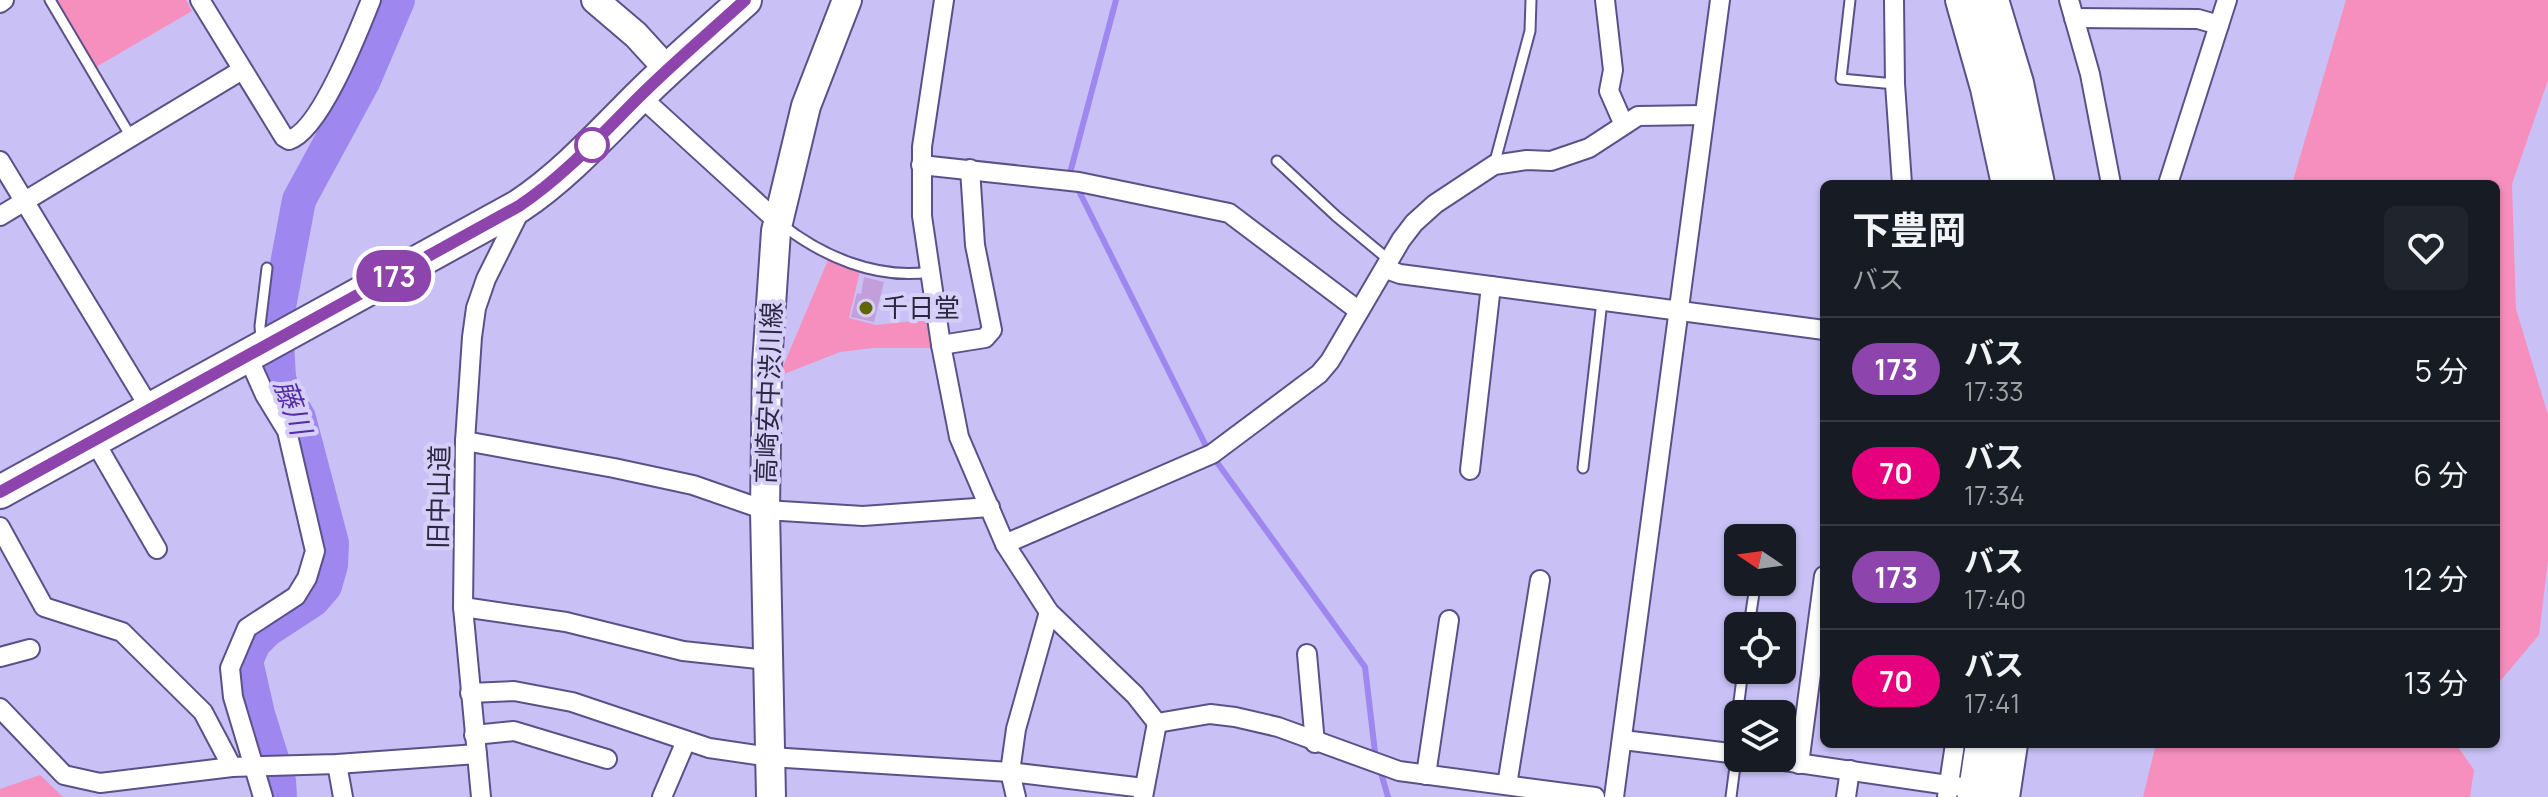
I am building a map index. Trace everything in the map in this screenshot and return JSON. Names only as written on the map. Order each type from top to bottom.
[{"type":"highway","points":[[0,492],[536,195],[745,0]]},
{"type":"highway","points":[[1962,0],[1987,88],[2007,180]]},
{"type":"highway","points":[[1992,0],[2017,83],[2037,180]]},
{"type":"highway","points":[[1982,748],[1982,793]]},
{"type":"highway","points":[[1982,793],[2009,748]]},
{"type":"main road","name":"高崎安中渋川線","points":[[771,797],[765,510],[767,364],[778,222],[806,106],[847,0]]},
{"type":"street","points":[[200,0],[284,137],[289,140],[298,137],[333,86],[371,0]]},
{"type":"street","points":[[595,0],[636,35],[668,70]]},
{"type":"street","points":[[470,693],[514,691],[572,702],[709,748],[770,757],[1010,772],[1143,792],[1157,723],[1135,695],[1049,612],[1005,544],[959,437],[941,345],[922,216],[921,165],[944,0]]},
{"type":"street","points":[[1605,0],[1613,70],[1609,91],[1624,125]]},
{"type":"street","points":[[1614,797],[1720,0]]},
{"type":"street","points":[[1894,0],[1895,84],[1902,180]]},
{"type":"street","points":[[2169,180],[2227,0]]},
{"type":"street","points":[[2110,180],[2090,74],[2072,9],[2198,19],[2219,25]]},
{"type":"street","points":[[0,216],[242,70]]},
{"type":"street","points":[[640,96],[778,222]]},
{"type":"street","points":[[1005,544],[1212,454],[1319,374],[1414,223],[1494,165],[1527,160],[1551,161],[1589,148],[1638,116],[1703,115]]},
{"type":"street","points":[[0,161],[151,410]]},
{"type":"street","points":[[921,165],[1079,182],[1229,213],[1359,311]]},
{"type":"street","points":[[941,345],[985,338],[992,330],[975,245],[970,169]]},
{"type":"street","name":"旧中山道","points":[[481,797],[463,607],[465,441],[476,308],[486,279],[517,217],[519,206]]},
{"type":"street","points":[[1388,264],[1400,274],[1820,329]]},
{"type":"street","points":[[1470,470],[1491,286]]},
{"type":"street","points":[[263,797],[260,766],[233,697],[230,668],[247,628],[296,596],[307,578],[315,551],[287,431],[265,395],[266,346]]},
{"type":"street","points":[[465,441],[693,485],[765,510],[863,516],[990,507]]},
{"type":"street","points":[[95,442],[157,549]]},
{"type":"street","points":[[0,527],[44,607],[122,632],[203,712],[232,767]]},
{"type":"street","points":[[1507,785],[1540,580]]},
{"type":"street","points":[[1799,764],[1820,606]]},
{"type":"street","points":[[463,607],[566,622],[683,651],[768,660]]},
{"type":"street","points":[[1016,797],[1010,772],[1016,729],[1049,612]]},
{"type":"street","points":[[1426,775],[1449,620]]},
{"type":"street","points":[[0,657],[30,649]]},
{"type":"street","points":[[1307,654],[1315,743]]},
{"type":"street","points":[[0,708],[64,775],[96,790],[232,767],[337,764],[477,754]]},
{"type":"street","points":[[1157,723],[1210,714],[1259,721],[1385,768],[1595,797]]},
{"type":"street","points":[[474,735],[514,731],[607,759]]},
{"type":"street","points":[[1623,740],[1724,752]]},
{"type":"street","points":[[662,797],[686,741]]},
{"type":"street","points":[[1957,748],[1982,793]]},
{"type":"street","points":[[337,764],[343,797]]},
{"type":"street","points":[[1796,764],[1982,793]]},
{"type":"street","points":[[1846,797],[1850,770]]},
{"type":"lane","points":[[50,0],[131,137]]},
{"type":"lane","points":[[1494,165],[1530,31],[1531,0]]},
{"type":"lane","points":[[1850,0],[1841,79],[1895,84]]},
{"type":"lane","points":[[1277,161],[1388,264]]},
{"type":"lane","points":[[778,222],[844,261],[890,273],[912,275],[930,272]]},
{"type":"lane","points":[[266,346],[260,326],[267,268]]},
{"type":"lane","points":[[1583,468],[1602,301]]},
{"type":"lane","points":[[1731,797],[1734,772]]},
{"type":"shaded area","points":[[57,0],[186,0],[192,11],[96,67]]},
{"type":"shaded area","points":[[2346,0],[2548,0],[2548,80],[2512,184],[2516,309],[2548,415],[2548,560],[2539,635],[2500,681],[2500,180],[2293,180]]},
{"type":"shaded area","points":[[828,260],[860,271],[849,318],[876,325],[922,320],[928,324],[931,348],[873,348],[840,352],[779,376]]},
{"type":"shaded area","points":[[2155,748],[2459,748],[2474,770],[2470,797],[2143,797]]},
{"type":"shaded area","points":[[40,775],[63,797],[0,797],[0,789]]},
{"type":"building","name":"千日堂","points":[[864,277],[884,282],[874,322],[851,317],[857,293],[861,294]]},
{"type":"waterway","name":"藤川","points":[[280,797],[279,781],[258,714],[246,661],[254,643],[267,630],[313,600],[325,586],[331,565],[332,543],[299,418],[279,378],[276,323],[299,200],[363,82],[398,0]]},
{"type":"waterway","points":[[1116,0],[1070,173],[1207,448]]},
{"type":"waterway","points":[[1216,461],[1365,667],[1375,752],[1388,797]]},
{"type":"bus line","name":"173","points":[[0,492],[536,195],[745,0]]},
{"type":"place","name":"千日堂","points":[[866,308]]}]
